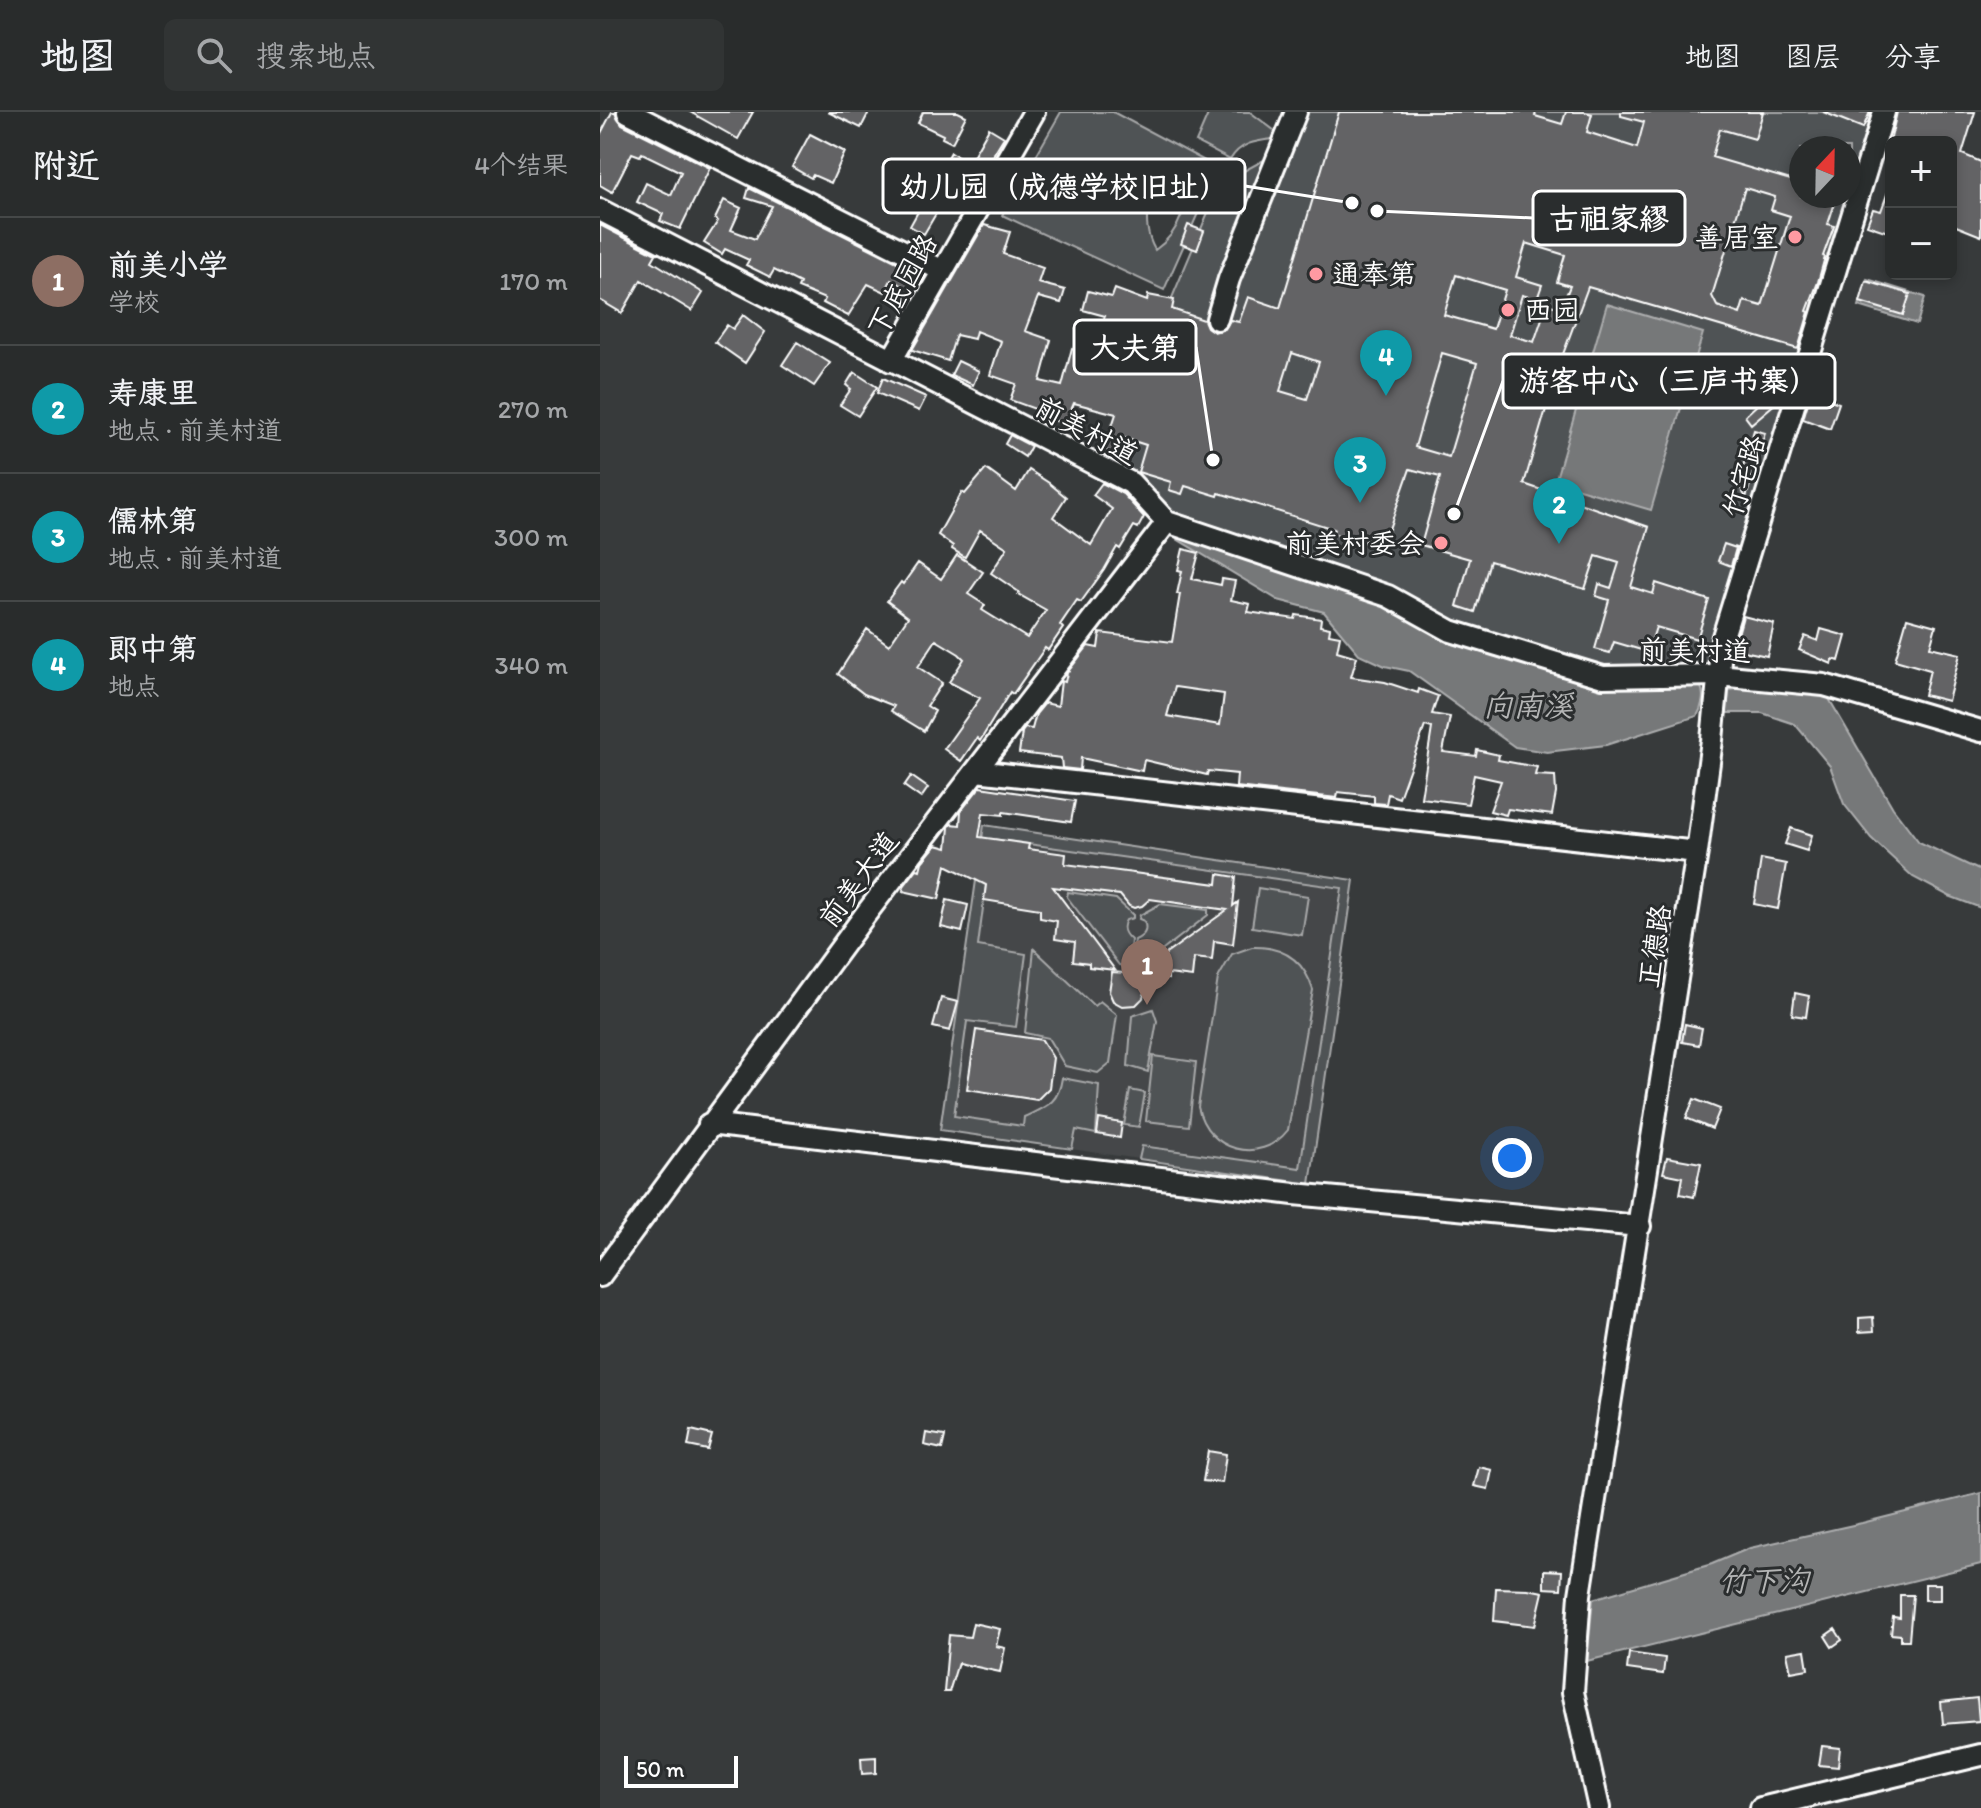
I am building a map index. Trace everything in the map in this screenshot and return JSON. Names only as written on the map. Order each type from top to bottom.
[{"type":"street","points":[[628,112],[941,270]]},
{"type":"street","name":"下底园路","points":[[891,361],[1034,112]]},
{"type":"street","points":[[1217,319],[1229,279],[1296,112]]},
{"type":"street","name":"竹宅路","points":[[1718,675],[1722,640],[1884,112]]},
{"type":"street","name":"前美村道","points":[[600,210],[1131,483],[1167,522],[1388,596],[1451,631],[1603,677],[1718,675],[1824,685],[1981,731]]},
{"type":"street","name":"前美大道","points":[[600,1276],[709,1124],[1167,522]]},
{"type":"street","name":"正德路","points":[[1599,1808],[1573,1692],[1580,1595],[1697,852],[1718,675]]},
{"type":"street","points":[[976,771],[1697,852]]},
{"type":"street","points":[[709,1124],[1294,1194],[1640,1226]]},
{"type":"street","points":[[1761,1808],[1981,1755]]},
{"type":"shaded area","points":[[1061,112],[1113,112],[1218,168],[1164,290],[1002,215]],"holes":[[[1179,172],[1184,182],[1182,215],[1171,235],[1155,250],[1147,216],[1153,194],[1168,177]]]},
{"type":"shaded area","points":[[1209,112],[1250,112],[1275,131],[1273,139],[1243,146],[1230,160],[1196,142]]},
{"type":"shaded area","points":[[1292,112],[1898,112],[1889,136],[1885,136],[1885,146],[1867,192],[1726,663],[1678,671],[1597,670],[1456,624],[1170,517],[1123,466],[1166,312],[1220,184],[1275,154]]},
{"type":"shaded area","points":[[984,825],[1354,880],[1310,1184],[940,1130]]},
{"type":"shaded area","points":[[984,825],[1354,880],[1310,1184],[1139,1159],[1142,1146],[1300,1168],[1342,888],[992,839],[978,946],[1026,954],[1016,1027],[967,1021],[954,1116],[1023,1126],[1024,1117],[1054,1099],[1062,1078],[1099,1085],[1096,1134],[1076,1130],[1072,1149],[940,1130]]},
{"type":"shaded area","points":[[1258,888],[1308,896],[1302,935],[1252,927]]},
{"type":"shaded area","points":[[1068,892],[1116,899],[1133,915],[1124,926],[1131,940],[1128,966],[1119,965],[1067,897]]},
{"type":"shaded area","points":[[1160,904],[1208,910],[1208,915],[1141,967],[1131,966],[1135,940],[1145,930],[1140,915]]},
{"type":"shaded area","points":[[1252,947],[1274,949],[1291,957],[1304,970],[1313,990],[1288,1130],[1263,1148],[1250,1150],[1223,1143],[1212,1134],[1203,1122],[1198,1107],[1218,978],[1232,954]]},
{"type":"shaded area","points":[[1034,949],[1094,1006],[1100,1001],[1117,1015],[1110,1063],[1098,1073],[1065,1066],[1048,1038],[1025,1033]]},
{"type":"shaded area","points":[[1153,1009],[1157,1021],[1148,1072],[1128,1066],[1132,1016]]},
{"type":"shaded area","points":[[1153,1056],[1196,1062],[1189,1126],[1146,1121]]},
{"type":"shaded area","points":[[1130,1090],[1145,1093],[1139,1127],[1124,1125]]},
{"type":"water","points":[[1867,279],[1925,297],[1917,324],[1859,306]]},
{"type":"water","points":[[1607,304],[1703,333],[1651,510],[1555,482]]},
{"type":"water","name":"向南溪","points":[[1176,535],[1274,564],[1602,686],[1701,687],[1703,698],[1700,709],[1697,716],[1606,745],[1547,752],[1515,747],[1409,671],[1385,666],[1359,654],[1324,612],[1278,600],[1177,539]]},
{"type":"water","points":[[1755,687],[1825,692],[1893,808],[1919,842],[1981,871],[1981,908],[1913,877],[1871,838],[1844,804],[1830,766],[1795,724],[1762,713],[1727,713],[1729,690]]},
{"type":"water","name":"竹下沟","points":[[1981,1493],[1981,1564],[1587,1661],[1593,1599],[1712,1564],[1750,1548]]},
{"type":"building","points":[[612,112],[622,124],[710,168],[680,229],[660,221],[663,214],[637,202],[646,183],[671,195],[681,172],[642,153],[640,156],[632,153],[612,192],[600,185],[600,135]]},
{"type":"building","points":[[690,112],[753,112],[738,139]]},
{"type":"building","points":[[828,112],[869,112],[861,128]]},
{"type":"building","points":[[923,112],[958,112],[966,116],[952,143],[918,123]]},
{"type":"building","points":[[1339,112],[1536,112],[1535,116],[1562,124],[1566,112],[1585,112],[1592,114],[1587,132],[1637,148],[1644,122],[1621,116],[1621,112],[1763,112],[1755,139],[1720,129],[1712,157],[1789,179],[1789,208],[1833,208],[1828,224],[1834,226],[1798,349],[1588,287],[1559,365],[1524,484],[1649,527],[1631,587],[1653,594],[1656,583],[1709,600],[1697,639],[1656,627],[1648,652],[1614,642],[1610,653],[1595,649],[1609,600],[1596,596],[1599,584],[1611,588],[1619,563],[1596,556],[1585,589],[1490,561],[1475,612],[1457,606],[1470,559],[1421,545],[1440,477],[1410,469],[1383,546],[1366,539],[1364,543],[1332,533],[1334,529],[1219,493],[1218,496],[1185,486],[1182,494],[1169,490],[1171,482],[1138,472],[1146,445],[1124,438],[1118,455],[1104,450],[1116,414],[1074,403],[1065,425],[1037,413],[1038,410],[1010,400],[1016,384],[990,375],[1001,341],[976,331],[974,339],[956,335],[948,361],[912,350],[984,225],[1010,232],[1003,254],[1043,268],[1038,283],[1065,290],[1061,303],[1038,297],[1025,331],[1051,340],[1040,381],[1062,386],[1072,348],[1091,354],[1105,316],[1083,310],[1088,291],[1112,297],[1115,289],[1147,301],[1148,295],[1174,300],[1172,309],[1204,320],[1214,332],[1225,329],[1230,320],[1239,322],[1248,297],[1280,308]],"holes":[[[1745,188],[1775,197],[1771,210],[1790,216],[1762,306],[1744,301],[1740,314],[1717,306],[1712,296]],[[1526,243],[1565,255],[1557,282],[1570,286],[1561,308],[1547,304],[1534,342],[1510,335],[1522,295],[1537,299],[1542,285],[1516,277]],[[1456,275],[1505,290],[1493,329],[1444,315]],[[1292,353],[1319,362],[1307,399],[1280,391]],[[1442,353],[1477,363],[1449,457],[1415,447]]]},
{"type":"building","points":[[1823,112],[1870,112],[1863,128]]},
{"type":"building","points":[[1897,112],[1975,112],[1962,154],[1981,162],[1981,236],[1957,226],[1957,136],[1891,136]]},
{"type":"building","points":[[989,128],[1004,137],[963,204],[947,195],[924,234],[910,226],[951,152],[969,163]]},
{"type":"building","points":[[810,134],[845,152],[831,183],[813,175],[811,178],[792,167]]},
{"type":"building","points":[[749,188],[925,276],[916,292],[891,280],[885,292],[868,284],[848,316],[823,303],[825,299],[798,288],[800,283],[774,270],[770,277],[746,265],[749,260],[725,249],[722,254],[704,243],[718,221],[715,219],[724,200],[741,208],[731,230],[755,239],[772,206],[746,198]]},
{"type":"building","points":[[1885,200],[1885,231],[1867,225],[1873,209],[1881,211]]},
{"type":"building","points":[[600,225],[656,254],[652,261],[703,293],[692,311],[641,280],[622,313],[600,300]]},
{"type":"building","points":[[1188,225],[1204,231],[1197,250],[1181,244]]},
{"type":"building","points":[[1866,281],[1910,294],[1903,315],[1860,302]]},
{"type":"building","points":[[743,315],[765,332],[745,363],[715,342],[727,325],[733,329]]},
{"type":"building","points":[[797,342],[830,363],[814,386],[782,365]]},
{"type":"building","points":[[958,361],[979,371],[973,385],[951,375]]},
{"type":"building","points":[[854,372],[877,387],[858,416],[840,405],[851,389],[846,385]]},
{"type":"building","points":[[1790,374],[1783,397],[1751,424],[1745,416]]},
{"type":"building","points":[[883,378],[926,397],[919,411],[877,393]]},
{"type":"building","points":[[1811,393],[1839,403],[1830,429],[1803,419]]},
{"type":"building","points":[[1754,430],[1765,433],[1746,498],[1738,483]]},
{"type":"building","points":[[1010,435],[1031,446],[1025,457],[1005,444]]},
{"type":"building","points":[[986,469],[1016,491],[1029,470],[1049,483],[1066,497],[1053,517],[1091,545],[1112,509],[1093,495],[1102,483],[1123,494],[1144,517],[1138,528],[1134,526],[1120,549],[1117,547],[1081,602],[1077,600],[1048,650],[1045,648],[1013,694],[1010,692],[980,741],[977,738],[961,761],[944,749],[980,698],[949,682],[964,659],[959,654],[936,640],[918,667],[942,683],[927,706],[935,711],[924,731],[891,711],[894,706],[864,694],[838,674],[867,629],[889,645],[908,617],[887,601],[918,563],[941,579],[957,555],[983,572],[968,594],[985,605],[982,610],[1027,638],[1046,610],[991,573],[1007,548],[980,530],[965,557],[938,535],[962,492],[965,494]]},
{"type":"building","points":[[1724,544],[1736,548],[1731,566],[1718,561]]},
{"type":"building","points":[[1183,549],[1199,553],[1192,579],[1221,585],[1222,579],[1235,581],[1231,600],[1250,604],[1248,612],[1295,619],[1296,615],[1321,619],[1320,626],[1330,628],[1329,634],[1340,636],[1337,651],[1357,657],[1351,677],[1385,682],[1418,693],[1419,689],[1438,696],[1432,714],[1450,717],[1443,752],[1476,756],[1477,750],[1499,755],[1498,760],[1537,767],[1535,775],[1555,776],[1552,815],[1508,809],[1506,815],[1490,811],[1501,781],[1474,775],[1468,804],[1421,798],[1432,728],[1425,726],[1399,798],[1388,794],[1386,804],[1374,803],[1374,796],[1338,792],[1337,798],[1236,787],[1237,774],[1208,771],[1207,775],[1144,760],[1142,771],[1081,758],[1080,770],[1062,768],[1061,758],[1019,753],[1022,732],[1025,728],[1032,729],[1036,714],[1045,703],[1058,706],[1061,681],[1065,682],[1067,673],[1088,646],[1098,648],[1100,633],[1172,642],[1182,571],[1178,570]],"holes":[[[1175,687],[1224,694],[1220,725],[1167,716]]]},
{"type":"building","points":[[1743,616],[1774,624],[1767,656],[1734,649]]},
{"type":"building","points":[[1907,618],[1936,626],[1930,647],[1960,654],[1948,701],[1924,695],[1930,670],[1895,660]]},
{"type":"building","points":[[1821,629],[1846,636],[1839,661],[1833,659],[1832,664],[1799,650],[1805,636],[1818,641]]},
{"type":"building","points":[[911,776],[928,788],[921,798],[904,786]]},
{"type":"building","points":[[980,787],[1075,801],[1071,822],[1003,812],[1003,815],[983,813],[979,837],[1029,844],[1028,849],[1066,854],[1065,864],[1217,884],[1218,874],[1236,877],[1233,906],[1238,902],[1233,944],[1214,941],[1212,960],[1194,958],[1192,977],[1168,974],[1168,979],[1145,976],[1143,998],[1136,1005],[1122,1006],[1113,1001],[1109,992],[1112,972],[1138,974],[1227,910],[1150,899],[1134,908],[1120,895],[1053,887],[1115,970],[1089,967],[1089,963],[1073,961],[1075,942],[1055,939],[1057,921],[1040,918],[1040,909],[984,900],[986,885],[946,865],[939,899],[903,891],[936,845],[947,848],[949,827],[951,824],[960,825],[961,811]]},
{"type":"building","points":[[1791,828],[1812,835],[1807,851],[1785,844]]},
{"type":"building","points":[[1761,859],[1786,864],[1778,909],[1754,904]]},
{"type":"building","points":[[947,900],[968,905],[962,932],[941,927]]},
{"type":"building","points":[[1795,993],[1809,996],[1806,1017],[1792,1015]]},
{"type":"building","points":[[941,998],[958,1002],[950,1031],[933,1027]]},
{"type":"building","points":[[1685,1024],[1702,1028],[1699,1045],[1682,1042]]},
{"type":"building","points":[[976,1030],[1042,1040],[1053,1058],[1049,1088],[1037,1100],[967,1089]]},
{"type":"building","points":[[1694,1099],[1720,1109],[1712,1129],[1686,1118]]},
{"type":"building","points":[[1099,1119],[1122,1123],[1120,1138],[1097,1134]]},
{"type":"building","points":[[1667,1157],[1701,1163],[1694,1197],[1680,1194],[1683,1177],[1663,1173]]},
{"type":"building","points":[[1873,1317],[1874,1331],[1859,1332],[1859,1318]]},
{"type":"building","points":[[691,1430],[712,1435],[708,1450],[688,1446]]},
{"type":"building","points":[[926,1433],[945,1436],[942,1449],[924,1445]]},
{"type":"building","points":[[1208,1451],[1226,1454],[1222,1483],[1203,1481]]},
{"type":"building","points":[[1479,1467],[1492,1470],[1488,1489],[1474,1486]]},
{"type":"building","points":[[1544,1570],[1562,1571],[1561,1589],[1544,1588]]},
{"type":"building","points":[[1925,1584],[1940,1584],[1940,1600],[1925,1600]]},
{"type":"building","points":[[1496,1588],[1543,1592],[1535,1626],[1494,1621]]},
{"type":"building","points":[[1900,1595],[1913,1595],[1909,1640],[1901,1640],[1901,1635],[1891,1634],[1893,1617],[1900,1618]]},
{"type":"building","points":[[973,1623],[1000,1629],[996,1646],[1005,1648],[1000,1672],[958,1663],[949,1692],[944,1692],[949,1635],[970,1637]]},
{"type":"building","points":[[1835,1629],[1842,1640],[1832,1647],[1825,1636]]},
{"type":"building","points":[[1805,1650],[1808,1669],[1791,1672],[1787,1653]]},
{"type":"building","points":[[1629,1653],[1665,1658],[1663,1674],[1627,1669]]},
{"type":"building","points":[[1977,1698],[1979,1721],[1943,1724],[1941,1702]]},
{"type":"building","points":[[1822,1746],[1840,1748],[1838,1767],[1819,1765]]},
{"type":"building","points":[[876,1757],[876,1773],[862,1774],[861,1758]]},
{"type":"place","name":"幼儿园（成德学校旧址）","points":[[1352,203]]},
{"type":"place","name":"古祖家繆","points":[[1377,211]]},
{"type":"place","name":"善居室","points":[[1795,237]]},
{"type":"place","name":"通奉第","points":[[1316,274]]},
{"type":"place","name":"西园","points":[[1508,310]]},
{"type":"place","name":"郎中第","points":[[1386,396]]},
{"type":"place","name":"大夫第","points":[[1213,460]]},
{"type":"place","name":"儒林第","points":[[1360,503]]},
{"type":"place","name":"游客中心（三庐书寨）","points":[[1454,514]]},
{"type":"place","name":"前美村委会","points":[[1441,543]]},
{"type":"place","name":"寿康里","points":[[1559,544]]},
{"type":"place","name":"前美小学","points":[[1147,1005]]}]
